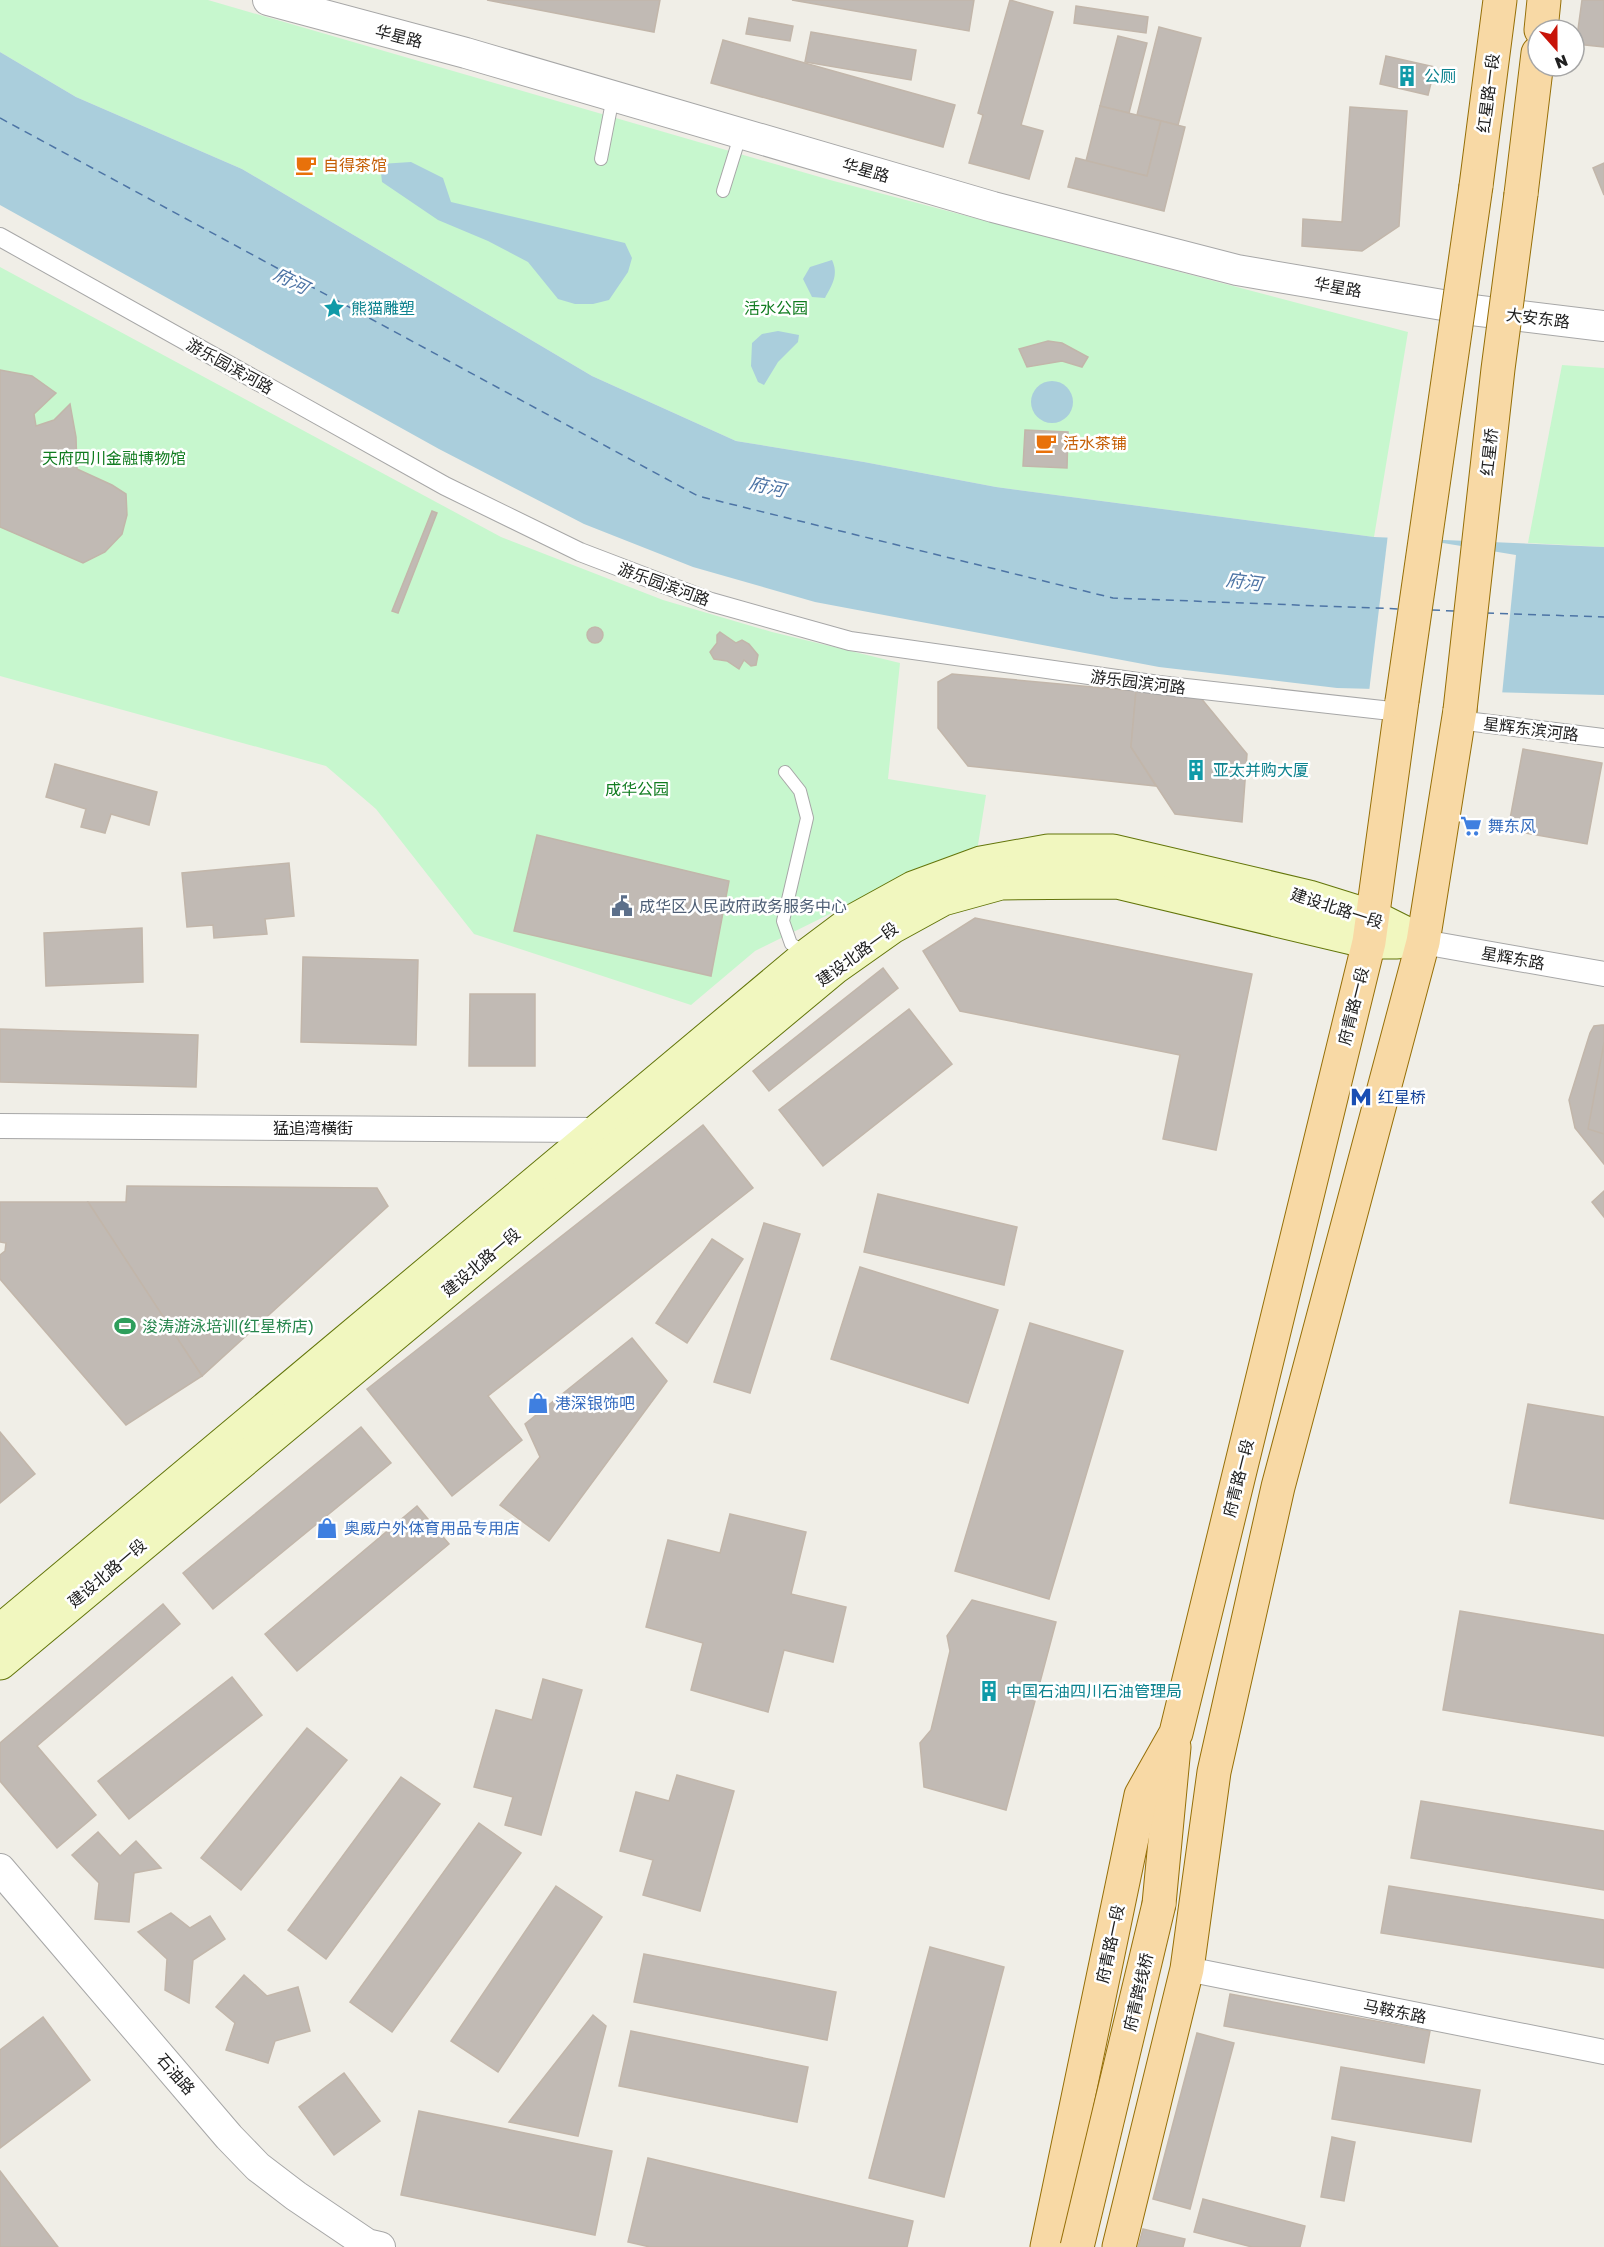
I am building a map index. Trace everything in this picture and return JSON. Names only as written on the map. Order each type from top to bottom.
[{"type":"main road","name":"红星路一段","points":[[1401,707],[1476,186],[1496,0]]},
{"type":"main road","points":[[1542,18],[1544,0]]},
{"type":"main road","name":"红星桥","points":[[1459,715],[1498,369],[1535,78]]},
{"type":"main road","name":"府青路一段","points":[[1047,2247],[1141,1795],[1176,1733],[1371,930],[1401,707]]},
{"type":"main road","points":[[1119,2247],[1187,1969],[1214,1772],[1278,1487],[1423,942],[1459,715]]},
{"type":"main road","name":"建设北路一段","points":[[0,1663],[611,1138],[809,954],[854,921],[913,888],[981,862],[1048,850],[1113,851],[1309,897],[1371,930]]},
{"type":"main road","name":"建设北路一段","points":[[0,1631],[611,1138],[834,968],[892,927],[944,899],[1001,883],[1117,882],[1423,942]]},
{"type":"main road","name":"府青跨线桥","points":[[1092,2247],[1167,1906],[1176,1733]]},
{"type":"main road","name":"府青跨线桥","points":[[1077,2247],[1167,1906],[1214,1772]]},
{"type":"street","name":"华星路","points":[[268,0],[356,12],[466,53],[993,207],[1237,270],[1472,310]]},
{"type":"street","name":"游乐园滨河路","points":[[0,237],[445,486],[580,552],[711,602],[850,641],[1159,685],[1401,707]]},
{"type":"street","name":"大安东路","points":[[1472,310],[1604,326]]},
{"type":"street","name":"星辉东滨河路","points":[[1459,715],[1604,738]]},
{"type":"street","name":"星辉东路","points":[[1423,942],[1604,974]]},
{"type":"street","name":"猛追湾横街","points":[[0,1126],[611,1138]]},
{"type":"street","name":"石油路","points":[[0,1869],[258,2167],[370,2246]]},
{"type":"street","name":"马鞍东路","points":[[1187,1969],[1604,2052]]},
{"type":"lane","points":[[601,159],[613,96]]},
{"type":"lane","points":[[723,191],[741,133]]},
{"type":"lane","points":[[785,772],[800,791],[807,818],[783,921],[791,944],[809,954]]},
{"type":"green space","name":"活水公园","points":[[0,0],[208,0],[830,180],[1408,332],[1374,537],[996,487],[736,441],[592,376],[242,169],[76,97],[0,52]]},
{"type":"green space","name":"成华公园","points":[[0,267],[501,537],[663,600],[772,632],[900,663],[888,779],[986,795],[977,851],[856,901],[755,951],[691,1005],[474,934],[376,809],[326,766],[0,676]]},
{"type":"green space","points":[[1562,365],[1604,368],[1604,547],[1528,543]]},
{"type":"water","name":"府河","points":[[0,52],[76,97],[242,169],[592,376],[736,441],[996,487],[1374,537],[1604,547],[1604,695],[1337,688],[1159,667],[815,602],[693,567],[584,524],[439,449],[0,205]]},
{"type":"water","points":[[411,162],[443,178],[451,202],[625,243],[632,258],[628,272],[609,300],[593,304],[575,304],[558,299],[528,262],[488,241],[438,220],[382,182],[380,164]]},
{"type":"water","points":[[832,260],[835,275],[828,293],[825,298],[812,297],[803,279],[810,267]]},
{"type":"water","points":[[778,331],[799,335],[798,342],[778,362],[764,385],[758,382],[751,366],[752,343],[762,334]]},
{"type":"water","points":[[1052,381],[1067,387],[1073,402],[1067,417],[1052,423],[1037,417],[1031,402],[1037,387]]},
{"type":"pier","points":[[1388,534],[1516,555],[1502,695],[1369,692]]},
{"type":"building","points":[[487,0],[660,0],[654,32]]},
{"type":"building","points":[[792,0],[974,0],[969,31]]},
{"type":"building","points":[[1010,0],[1053,12],[1021,125],[1043,131],[1029,179],[969,163],[983,115],[978,113]]},
{"type":"building","points":[[1582,0],[1604,0],[1604,47],[1586,45],[1586,18],[1580,18]]},
{"type":"building","points":[[1076,6],[1148,17],[1146,33],[1074,23]]},
{"type":"building","points":[[749,18],[793,26],[790,41],[746,34]]},
{"type":"building","points":[[1159,27],[1201,38],[1178,125],[1137,115]]},
{"type":"building","points":[[811,32],[916,50],[911,80],[805,62]]},
{"type":"building","points":[[1118,36],[1147,43],[1129,113],[1100,106]]},
{"type":"building","points":[[723,40],[955,105],[943,147],[711,83]]},
{"type":"building","name":"公厕","points":[[1386,56],[1435,67],[1428,95],[1380,84]]},
{"type":"building","points":[[1100,106],[1161,121],[1147,176],[1086,161]]},
{"type":"building","points":[[1350,107],[1407,111],[1399,226],[1362,251],[1302,246],[1303,219],[1342,222]]},
{"type":"building","points":[[1161,121],[1185,127],[1164,211],[1068,187],[1076,158],[1147,176]]},
{"type":"building","points":[[1604,163],[1604,195],[1593,168]]},
{"type":"building","points":[[1048,341],[1062,343],[1088,357],[1082,367],[1062,361],[1027,367],[1019,349]]},
{"type":"building","points":[[0,370],[32,376],[56,393],[34,414],[36,426],[54,420],[70,404],[76,437],[77,469],[126,494],[127,515],[122,534],[105,552],[83,563],[0,527]]},
{"type":"building","name":"活水茶铺","points":[[1025,430],[1068,432],[1067,468],[1023,466]]},
{"type":"building","points":[[432,511],[437,513],[398,613],[392,611]]},
{"type":"building","points":[[595,627],[601,629],[603,635],[601,641],[595,643],[589,641],[587,635],[589,629]]},
{"type":"building","points":[[720,632],[736,643],[742,640],[749,644],[758,655],[756,665],[751,666],[744,660],[739,669],[727,661],[714,659],[710,652],[717,643],[717,635]]},
{"type":"building","points":[[952,674],[1136,691],[1131,747],[1156,786],[968,766],[938,728],[938,682]]},
{"type":"building","name":"亚太并购大厦","points":[[1136,691],[1200,697],[1247,754],[1242,822],[1175,814],[1131,747]]},
{"type":"building","points":[[1523,749],[1602,763],[1587,844],[1508,830]]},
{"type":"building","points":[[55,764],[157,792],[149,825],[111,814],[105,833],[81,827],[86,809],[46,797]]},
{"type":"building","name":"成华区人民政府政务服务中心","points":[[537,835],[729,881],[711,976],[514,931]]},
{"type":"building","points":[[289,863],[294,916],[265,919],[267,934],[214,938],[213,925],[187,927],[182,873]]},
{"type":"building","points":[[975,918],[1252,974],[1216,1150],[1163,1139],[1180,1055],[960,1011],[923,951]]},
{"type":"building","points":[[142,928],[143,982],[46,986],[44,933]]},
{"type":"building","points":[[303,957],[418,960],[416,1045],[301,1042]]},
{"type":"building","points":[[883,968],[898,988],[769,1091],[753,1071]]},
{"type":"building","points":[[470,994],[535,994],[535,1066],[469,1066]]},
{"type":"building","points":[[909,1009],[952,1064],[823,1166],[779,1110]]},
{"type":"building","points":[[1604,1025],[1604,1164],[1575,1128],[1569,1100],[1590,1033],[1594,1026]]},
{"type":"building","points":[[0,1029],[198,1035],[196,1087],[0,1082]]},
{"type":"building","points":[[1604,1043],[1604,1134],[1588,1129]]},
{"type":"building","points":[[703,1125],[753,1188],[488,1396],[522,1440],[452,1496],[367,1389]]},
{"type":"building","points":[[127,1186],[377,1188],[388,1206],[202,1376],[88,1202],[126,1202]]},
{"type":"building","points":[[1604,1191],[1604,1217],[1592,1202]]},
{"type":"building","points":[[878,1194],[1017,1227],[1004,1285],[864,1252]]},
{"type":"building","points":[[0,1202],[88,1202],[202,1376],[126,1425],[0,1279],[0,1255],[5,1251],[6,1243],[0,1242]]},
{"type":"building","points":[[764,1223],[800,1234],[750,1393],[714,1382]]},
{"type":"building","points":[[712,1239],[743,1259],[687,1343],[656,1323]]},
{"type":"building","points":[[860,1267],[998,1310],[968,1403],[831,1359]]},
{"type":"building","points":[[1030,1323],[1123,1351],[1049,1599],[955,1571]]},
{"type":"building","points":[[632,1338],[667,1381],[549,1541],[500,1505],[540,1457],[525,1424]]},
{"type":"building","points":[[1528,1404],[1604,1417],[1604,1519],[1510,1503]]},
{"type":"building","points":[[361,1427],[391,1463],[213,1609],[183,1573]]},
{"type":"building","points":[[0,1432],[35,1474],[0,1503]]},
{"type":"building","points":[[417,1506],[449,1544],[297,1671],[265,1634]]},
{"type":"building","points":[[730,1514],[806,1532],[791,1594],[846,1607],[833,1662],[784,1650],[768,1712],[691,1690],[703,1643],[646,1627],[668,1540],[720,1553]]},
{"type":"building","name":"中国石油四川石油管理局","points":[[972,1600],[1056,1622],[1006,1810],[924,1787],[920,1743],[931,1730],[950,1651],[947,1636]]},
{"type":"building","points":[[163,1604],[180,1624],[37,1746],[96,1815],[57,1848],[0,1781],[0,1743]]},
{"type":"building","points":[[1460,1611],[1604,1635],[1604,1736],[1443,1710]]},
{"type":"building","points":[[232,1677],[262,1715],[129,1819],[98,1781]]},
{"type":"building","points":[[543,1679],[582,1690],[541,1835],[505,1825],[513,1797],[474,1787],[496,1710],[532,1720]]},
{"type":"building","points":[[307,1728],[347,1760],[241,1890],[201,1858]]},
{"type":"building","points":[[677,1775],[734,1791],[700,1911],[643,1895],[653,1860],[620,1851],[636,1792],[669,1801]]},
{"type":"building","points":[[401,1777],[440,1804],[326,1959],[288,1930]]},
{"type":"building","points":[[1421,1801],[1604,1831],[1604,1890],[1411,1858]]},
{"type":"building","points":[[479,1823],[521,1853],[392,2032],[350,2002]]},
{"type":"building","points":[[98,1832],[120,1856],[136,1841],[161,1868],[134,1873],[129,1922],[95,1919],[99,1883],[72,1855]]},
{"type":"building","points":[[556,1886],[602,1917],[498,2072],[451,2041]]},
{"type":"building","points":[[1389,1886],[1604,1920],[1604,1968],[1381,1933]]},
{"type":"building","points":[[171,1913],[190,1928],[210,1916],[225,1939],[193,1960],[189,2003],[165,1990],[167,1959],[138,1932]]},
{"type":"building","points":[[930,1947],[1004,1967],[944,2197],[869,2178]]},
{"type":"building","points":[[644,1954],[836,1992],[827,2040],[634,2002]]},
{"type":"building","points":[[244,1975],[267,1996],[298,1987],[310,2031],[275,2041],[268,2063],[226,2050],[235,2023],[216,2007]]},
{"type":"building","points":[[1230,1994],[1430,2031],[1424,2063],[1224,2026]]},
{"type":"building","points":[[593,2015],[606,2026],[578,2136],[509,2122]]},
{"type":"building","points":[[43,2017],[90,2080],[0,2148],[0,2050]]},
{"type":"building","points":[[631,2031],[808,2067],[797,2122],[619,2086]]},
{"type":"building","points":[[1197,2033],[1234,2043],[1190,2209],[1153,2199]]},
{"type":"building","points":[[1341,2067],[1480,2090],[1471,2142],[1332,2119]]},
{"type":"building","points":[[344,2073],[380,2121],[334,2155],[299,2107]]},
{"type":"building","points":[[419,2111],[612,2151],[595,2235],[401,2195]]},
{"type":"building","points":[[1332,2137],[1355,2142],[1344,2201],[1321,2197]]},
{"type":"building","points":[[648,2158],[913,2221],[907,2247],[650,2247],[628,2242]]},
{"type":"building","points":[[0,2171],[58,2247],[0,2247]]},
{"type":"building","points":[[1203,2199],[1305,2226],[1300,2247],[1252,2247],[1194,2232]]},
{"type":"building","points":[[1143,2229],[1185,2239],[1183,2247],[1138,2247]]},
{"type":"ferry route","points":[[0,118],[698,496],[1113,598],[1400,609]]},
{"type":"ferry route","points":[[1432,610],[1454,611]]},
{"type":"ferry route","points":[[1486,613],[1604,617]]},
{"type":"place","name":"公厕","points":[[1407,76]]},
{"type":"place","name":"自得茶馆","points":[[306,165]]},
{"type":"place","name":"熊猫雕塑","points":[[334,308]]},
{"type":"place","name":"活水茶铺","points":[[1046,443]]},
{"type":"place","name":"亚太并购大厦","points":[[1196,770]]},
{"type":"place","name":"舞东风","points":[[1471,826]]},
{"type":"place","name":"成华区人民政府政务服务中心","points":[[622,906]]},
{"type":"place","name":"红星桥","points":[[1361,1097]]},
{"type":"place","name":"浚涛游泳培训(红星桥店)","points":[[125,1326]]},
{"type":"place","name":"港深银饰吧","points":[[538,1403]]},
{"type":"place","name":"奥威户外体育用品专用店","points":[[327,1528]]},
{"type":"place","name":"中国石油四川石油管理局","points":[[989,1691]]},
{"type":"park label","name":"天府四川金融博物馆","points":[[114,458]]}]
